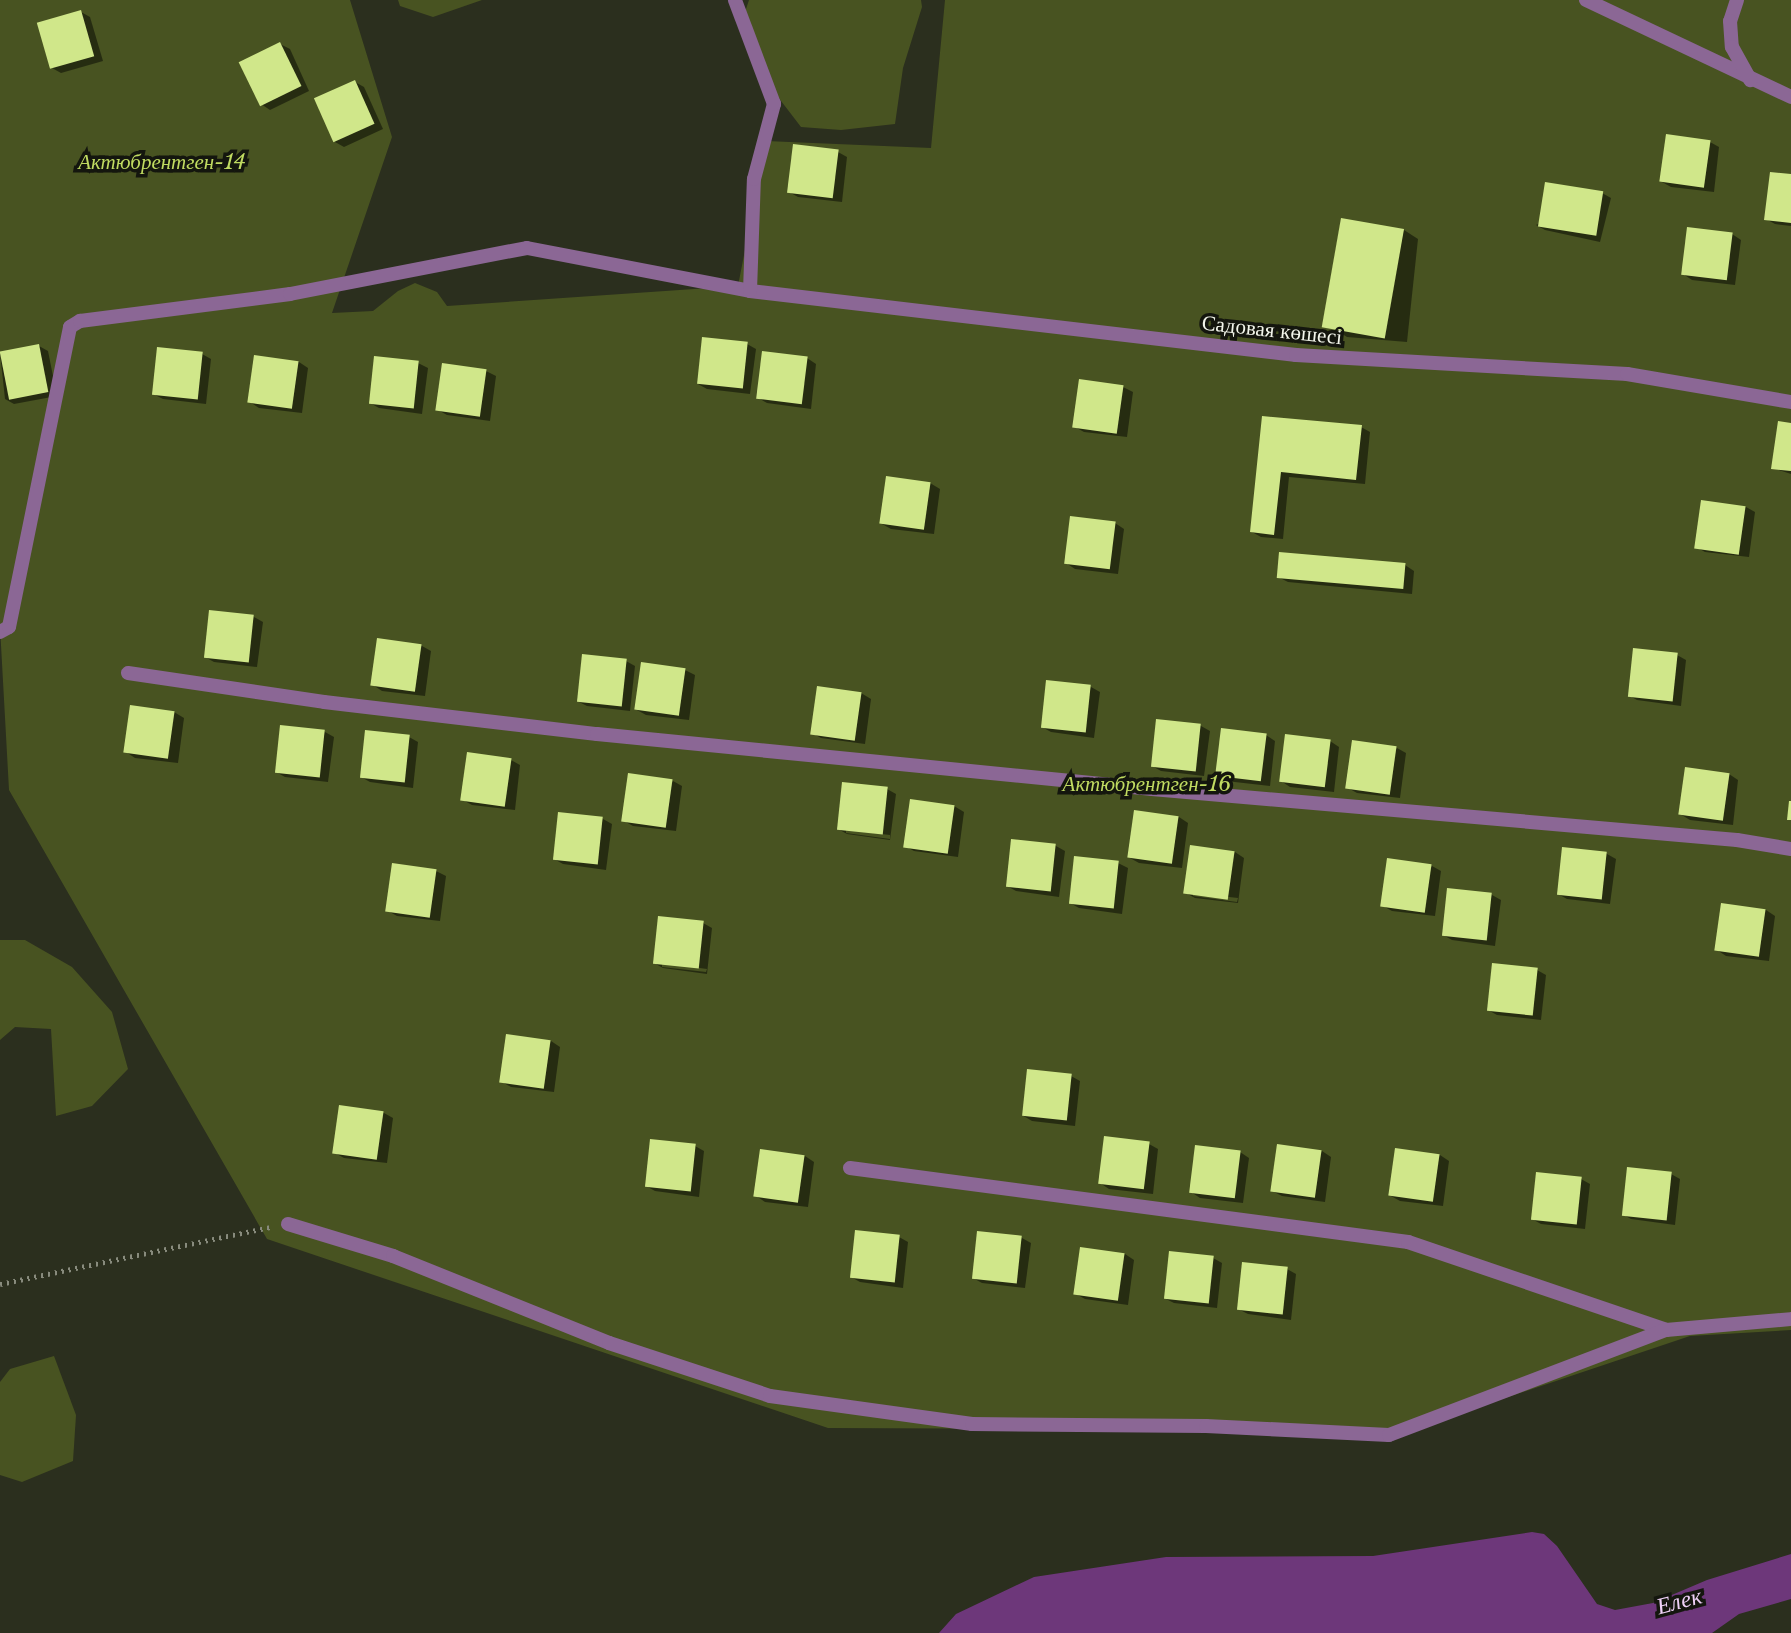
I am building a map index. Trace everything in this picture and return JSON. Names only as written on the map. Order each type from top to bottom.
[{"type":"lane","points":[[735,0],[774,104],[754,178],[750,291]]},
{"type":"lane","points":[[1586,0],[1750,80],[1791,97]]},
{"type":"lane","points":[[1737,0],[1730,21],[1732,47],[1750,80]]},
{"type":"lane","name":"Садовая көшесі","points":[[0,632],[9,626],[70,327],[80,321],[290,294],[527,248],[750,291],[1296,355],[1627,374],[1791,402]]},
{"type":"lane","points":[[128,673],[324,702],[597,734],[1152,789],[1737,840],[1791,849]]},
{"type":"lane","points":[[850,1168],[1408,1242],[1666,1330]]},
{"type":"lane","points":[[288,1224],[393,1256],[609,1343],[770,1396],[972,1424],[1206,1426],[1389,1435],[1666,1330],[1791,1319]]},
{"type":"path","points":[[0,1284],[288,1224]]},
{"type":"green space","name":"Актюбрентген-16","points":[[0,0],[350,0],[392,137],[332,313],[373,311],[398,291],[415,283],[437,292],[447,306],[738,286],[766,141],[931,148],[945,0],[1791,0],[1791,1330],[1690,1336],[1410,1430],[828,1428],[267,1239],[9,790],[0,627]]},
{"type":"green space","points":[[398,0],[482,0],[433,17],[400,6]]},
{"type":"green space","points":[[749,0],[921,0],[922,7],[903,68],[895,124],[841,130],[801,127],[768,84],[745,12]]},
{"type":"green space","points":[[0,940],[25,940],[72,967],[112,1012],[128,1069],[92,1106],[56,1116],[51,1029],[15,1027],[0,1040]]},
{"type":"green space","points":[[54,1356],[76,1415],[73,1461],[22,1482],[0,1475],[0,1382],[10,1369]]},
{"type":"water","name":"Елек","points":[[1532,1532],[1544,1534],[1557,1546],[1597,1604],[1615,1610],[1653,1603],[1707,1580],[1791,1554],[1791,1599],[1739,1614],[1712,1633],[939,1633],[956,1614],[1034,1577],[1166,1557],[1373,1556]]},
{"type":"building","points":[[81,10],[94,56],[50,69],[37,23]]},
{"type":"building","points":[[280,42],[301,86],[260,106],[239,62]]},
{"type":"building","points":[[355,80],[375,124],[333,142],[314,98]]},
{"type":"building","points":[[1666,134],[1711,140],[1704,188],[1659,182]]},
{"type":"building","points":[[793,144],[839,150],[833,198],[787,193]]},
{"type":"building","points":[[1770,172],[1791,174],[1791,223],[1764,220]]},
{"type":"building","points":[[1545,182],[1603,191],[1596,236],[1538,226]]},
{"type":"building","points":[[1341,218],[1404,229],[1385,338],[1322,327]]},
{"type":"building","points":[[1687,227],[1733,233],[1727,280],[1681,275]]},
{"type":"building","points":[[702,337],[748,342],[743,389],[697,384]]},
{"type":"building","points":[[39,344],[48,392],[9,400],[0,352]]},
{"type":"building","points":[[157,347],[203,352],[198,400],[152,395]]},
{"type":"building","points":[[762,351],[808,357],[802,404],[756,399]]},
{"type":"building","points":[[254,355],[299,361],[292,409],[247,403]]},
{"type":"building","points":[[374,356],[419,361],[414,408],[369,404]]},
{"type":"building","points":[[442,363],[487,369],[480,417],[435,411]]},
{"type":"building","points":[[1079,379],[1124,385],[1117,434],[1072,428]]},
{"type":"building","points":[[1262,416],[1362,425],[1356,480],[1281,472],[1274,535],[1250,532]]},
{"type":"building","points":[[1778,421],[1791,423],[1791,471],[1771,469]]},
{"type":"building","points":[[886,476],[931,482],[924,530],[879,524]]},
{"type":"building","points":[[1701,500],[1746,506],[1739,555],[1694,549]]},
{"type":"building","points":[[1070,516],[1116,522],[1110,569],[1064,564]]},
{"type":"building","points":[[1279,552],[1406,563],[1403,589],[1277,578]]},
{"type":"building","points":[[209,610],[254,615],[249,662],[204,658]]},
{"type":"building","points":[[377,638],[422,644],[415,692],[370,686]]},
{"type":"building","points":[[1633,648],[1678,653],[1673,701],[1628,697]]},
{"type":"building","points":[[582,654],[627,659],[622,706],[577,702]]},
{"type":"building","points":[[641,662],[686,668],[679,716],[634,710]]},
{"type":"building","points":[[1046,680],[1091,685],[1086,732],[1041,728]]},
{"type":"building","points":[[817,686],[862,692],[855,741],[810,735]]},
{"type":"building","points":[[130,705],[175,711],[168,759],[123,753]]},
{"type":"building","points":[[1156,719],[1201,724],[1196,771],[1151,767]]},
{"type":"building","points":[[280,725],[325,730],[320,777],[275,773]]},
{"type":"building","points":[[1221,728],[1267,734],[1261,781],[1215,776]]},
{"type":"building","points":[[365,730],[410,735],[405,782],[360,778]]},
{"type":"building","points":[[1285,734],[1331,740],[1325,787],[1279,782]]},
{"type":"building","points":[[1352,740],[1397,746],[1390,795],[1345,789]]},
{"type":"building","points":[[467,752],[512,758],[505,807],[460,801]]},
{"type":"building","points":[[1685,767],[1730,773],[1723,821],[1678,815]]},
{"type":"building","points":[[628,773],[673,779],[666,828],[621,822]]},
{"type":"building","points":[[842,782],[888,787],[883,835],[837,830]]},
{"type":"building","points":[[910,799],[955,805],[948,854],[903,848]]},
{"type":"building","points":[[1789,801],[1791,820],[1787,820]]},
{"type":"building","points":[[1134,810],[1179,816],[1172,864],[1127,858]]},
{"type":"building","points":[[558,812],[603,817],[598,864],[553,860]]},
{"type":"building","points":[[1011,839],[1056,844],[1051,891],[1006,887]]},
{"type":"building","points":[[1190,845],[1235,851],[1228,900],[1183,894]]},
{"type":"building","points":[[1562,847],[1607,852],[1602,899],[1557,895]]},
{"type":"building","points":[[1074,856],[1119,861],[1114,908],[1069,904]]},
{"type":"building","points":[[1387,858],[1432,864],[1425,913],[1380,907]]},
{"type":"building","points":[[392,863],[437,869],[430,918],[385,912]]},
{"type":"building","points":[[1447,888],[1492,893],[1487,940],[1442,936]]},
{"type":"building","points":[[1721,903],[1766,909],[1759,957],[1714,951]]},
{"type":"building","points":[[658,916],[704,921],[699,969],[653,964]]},
{"type":"building","points":[[1492,963],[1538,968],[1533,1016],[1487,1011]]},
{"type":"building","points":[[506,1034],[551,1040],[544,1089],[499,1083]]},
{"type":"building","points":[[1027,1069],[1072,1074],[1067,1120],[1022,1116]]},
{"type":"building","points":[[339,1105],[384,1111],[377,1160],[332,1154]]},
{"type":"building","points":[[1104,1136],[1150,1142],[1144,1189],[1098,1184]]},
{"type":"building","points":[[650,1139],[696,1144],[691,1192],[645,1187]]},
{"type":"building","points":[[1277,1144],[1322,1150],[1315,1198],[1270,1192]]},
{"type":"building","points":[[1195,1145],[1241,1151],[1235,1198],[1189,1193]]},
{"type":"building","points":[[1395,1148],[1440,1154],[1433,1202],[1388,1196]]},
{"type":"building","points":[[760,1149],[805,1155],[798,1203],[753,1197]]},
{"type":"building","points":[[1627,1167],[1672,1172],[1667,1220],[1622,1216]]},
{"type":"building","points":[[1536,1172],[1582,1177],[1577,1225],[1531,1220]]},
{"type":"building","points":[[855,1230],[900,1235],[895,1282],[850,1278]]},
{"type":"building","points":[[977,1231],[1022,1236],[1017,1283],[972,1279]]},
{"type":"building","points":[[1080,1247],[1125,1253],[1118,1301],[1073,1295]]},
{"type":"building","points":[[1169,1251],[1214,1256],[1209,1303],[1164,1299]]},
{"type":"building","points":[[1242,1262],[1288,1267],[1283,1315],[1237,1310]]},
{"type":"park label","name":"Актюбрентген-14","points":[[162,162]]}]
